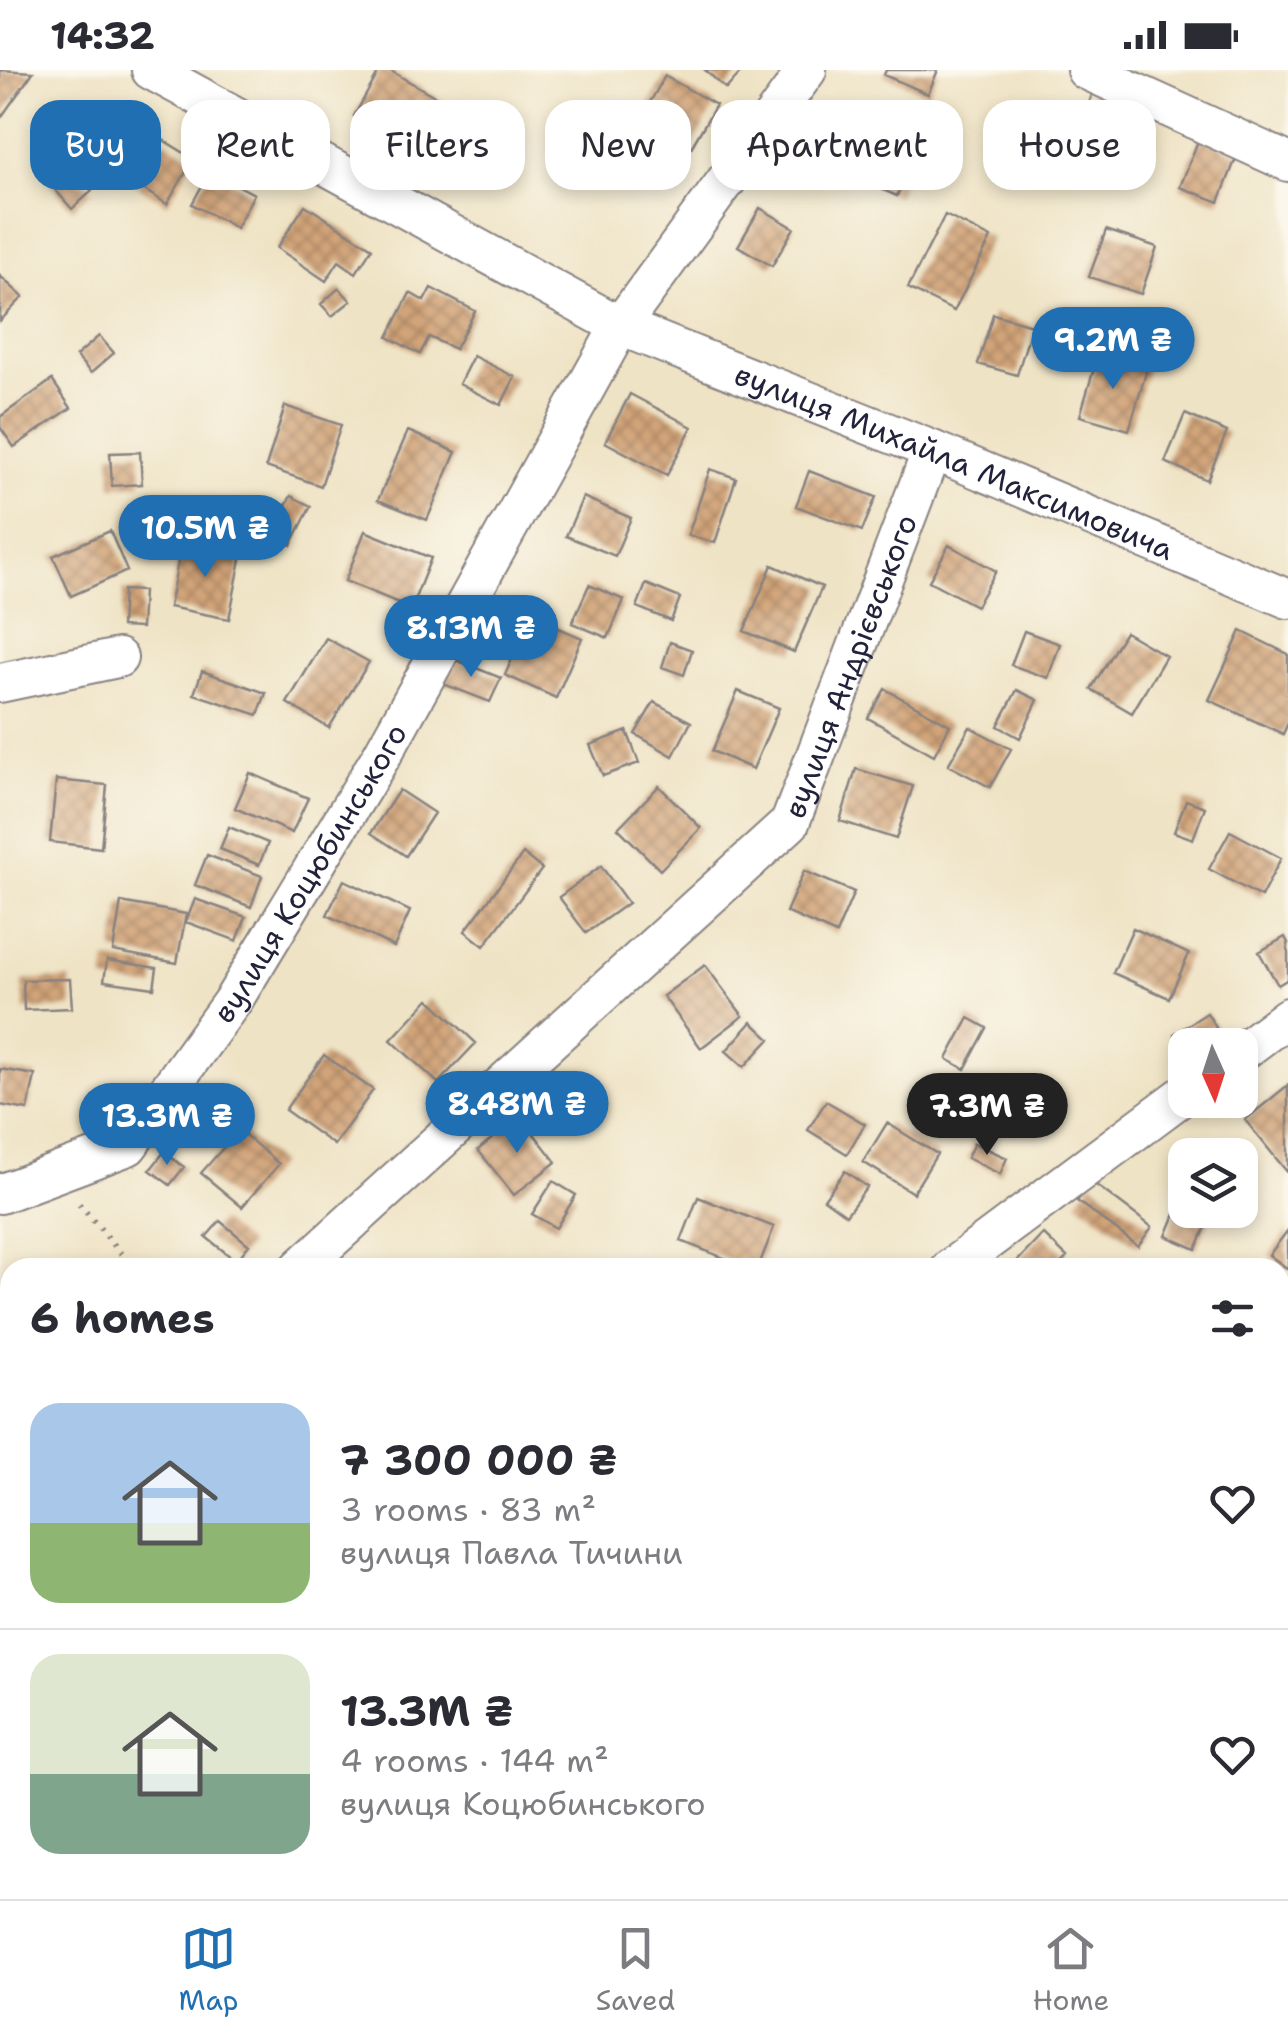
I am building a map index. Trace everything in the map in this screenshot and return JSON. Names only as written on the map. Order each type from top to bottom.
[{"type":"street","name":"вулиця Михайла Максимовича","points":[[150,70],[620,326],[932,450],[1288,599]]},
{"type":"street","name":"вулиця Коцюбинського","points":[[0,1194],[128,1146],[234,998],[382,756],[620,326],[807,70]]},
{"type":"street","points":[[1086,70],[1288,162]]},
{"type":"street","name":"вулиця Андрієвського","points":[[311,1258],[790,822],[932,450]]},
{"type":"street","points":[[0,682],[118,658]]},
{"type":"street","points":[[1258,1040],[1288,1018]]},
{"type":"street","points":[[964,1258],[1168,1107]]},
{"type":"path","points":[[52,1176],[125,1258]]},
{"type":"building","points":[[0,70],[33,72],[0,119]]},
{"type":"building","points":[[380,70],[389,70],[442,100],[363,100]]},
{"type":"building","points":[[705,70],[743,70],[726,89]]},
{"type":"building","points":[[886,70],[938,70],[928,94],[884,75]]},
{"type":"building","points":[[665,76],[711,102],[711,114],[691,148],[691,100],[651,100]]},
{"type":"building","points":[[1096,83],[1137,97],[1136,100],[1090,100]]},
{"type":"building","points":[[1199,138],[1238,153],[1219,202],[1180,187]]},
{"type":"building","points":[[161,139],[181,151],[181,181],[167,204],[144,190],[161,190]]},
{"type":"building","points":[[56,190],[91,190],[92,191],[72,209]]},
{"type":"building","points":[[200,190],[246,190],[254,194],[236,228],[192,204]]},
{"type":"building","points":[[305,205],[372,248],[356,273],[339,261],[326,281],[277,248]]},
{"type":"building","points":[[760,208],[794,228],[772,266],[738,246]]},
{"type":"building","points":[[945,215],[991,238],[954,311],[908,288]]},
{"type":"building","points":[[1106,230],[1157,247],[1141,294],[1089,277]]},
{"type":"building","points":[[0,276],[23,297],[0,321]]},
{"type":"building","points":[[339,288],[351,301],[332,316],[321,304]]},
{"type":"building","points":[[431,288],[475,311],[455,349],[429,337],[420,354],[388,337],[410,293],[424,301]]},
{"type":"building","points":[[993,314],[1032,325],[1017,375],[978,364]]},
{"type":"building","points":[[99,336],[114,353],[91,373],[76,356]]},
{"type":"building","points":[[1098,355],[1147,369],[1129,430],[1080,416]]},
{"type":"building","points":[[473,356],[515,377],[501,405],[459,384]]},
{"type":"building","points":[[52,380],[71,408],[14,447],[0,427],[0,417]]},
{"type":"building","points":[[630,394],[692,427],[667,475],[605,442]]},
{"type":"building","points":[[285,406],[341,425],[321,486],[266,467]]},
{"type":"building","points":[[1185,414],[1227,432],[1207,480],[1165,462]]},
{"type":"building","points":[[408,431],[456,452],[427,520],[378,500]]},
{"type":"building","points":[[140,452],[142,484],[112,486],[110,453]]},
{"type":"building","points":[[710,469],[736,478],[715,543],[688,535]]},
{"type":"building","points":[[809,471],[876,497],[862,531],[796,506]]},
{"type":"building","points":[[291,496],[311,506],[291,545],[271,534]]},
{"type":"building","points":[[583,497],[631,518],[615,556],[566,536]]},
{"type":"building","points":[[110,531],[127,571],[71,596],[53,556]]},
{"type":"building","points":[[365,531],[431,558],[411,608],[345,581]]},
{"type":"building","points":[[182,542],[242,554],[229,619],[169,607]]},
{"type":"building","points":[[949,545],[996,571],[976,606],[929,581]]},
{"type":"building","points":[[772,565],[822,587],[794,652],[744,631]]},
{"type":"building","points":[[646,584],[680,598],[671,621],[637,607]]},
{"type":"building","points":[[589,585],[624,600],[608,638],[572,623]]},
{"type":"building","points":[[123,590],[143,591],[141,628],[121,627]]},
{"type":"building","points":[[531,616],[582,638],[556,698],[505,675]]},
{"type":"building","points":[[1024,631],[1060,644],[1048,678],[1011,665]]},
{"type":"building","points":[[1241,631],[1288,654],[1288,723],[1283,734],[1209,700]]},
{"type":"building","points":[[1125,632],[1166,656],[1132,713],[1091,689]]},
{"type":"building","points":[[326,638],[369,662],[329,728],[287,703]]},
{"type":"building","points":[[670,642],[692,650],[684,675],[662,667]]},
{"type":"building","points":[[451,658],[501,678],[490,702],[441,683]]},
{"type":"building","points":[[202,671],[266,693],[258,715],[194,694]]},
{"type":"building","points":[[885,689],[950,725],[934,755],[868,718]]},
{"type":"building","points":[[1017,690],[1038,700],[1020,738],[998,726]]},
{"type":"building","points":[[738,691],[779,708],[753,769],[712,751]]},
{"type":"building","points":[[654,702],[691,722],[673,756],[635,734]]},
{"type":"building","points":[[970,727],[1011,749],[990,787],[948,765]]},
{"type":"building","points":[[627,731],[639,763],[603,776],[590,745]]},
{"type":"building","points":[[856,769],[913,786],[896,839],[840,821]]},
{"type":"building","points":[[250,773],[308,798],[292,833],[235,808]]},
{"type":"building","points":[[56,780],[107,785],[101,848],[50,842]]},
{"type":"building","points":[[659,786],[701,828],[660,870],[618,828]]},
{"type":"building","points":[[399,790],[434,813],[406,856],[371,833]]},
{"type":"building","points":[[1186,800],[1205,807],[1193,839],[1174,832]]},
{"type":"building","points":[[229,827],[268,843],[259,865],[220,849]]},
{"type":"building","points":[[1230,831],[1281,858],[1261,897],[1209,869]]},
{"type":"building","points":[[523,854],[542,869],[484,946],[465,931]]},
{"type":"building","points":[[207,855],[262,876],[251,907],[195,885]]},
{"type":"building","points":[[601,866],[628,903],[586,933],[559,897]]},
{"type":"building","points":[[804,871],[854,892],[836,934],[786,912]]},
{"type":"building","points":[[344,880],[410,911],[394,947],[327,915]]},
{"type":"building","points":[[195,899],[246,917],[237,941],[186,922]]},
{"type":"building","points":[[121,902],[186,914],[177,963],[113,951]]},
{"type":"building","points":[[1133,928],[1189,954],[1169,998],[1113,973]]},
{"type":"building","points":[[1285,937],[1288,979],[1278,985],[1259,952]]},
{"type":"building","points":[[107,960],[157,968],[154,988],[104,981]]},
{"type":"building","points":[[705,965],[743,1016],[701,1048],[663,996]]},
{"type":"building","points":[[70,979],[72,1008],[24,1010],[23,980]]},
{"type":"building","points":[[429,999],[476,1043],[438,1083],[391,1040]]},
{"type":"building","points":[[1207,1013],[1216,1028],[1183,1028]]},
{"type":"building","points":[[969,1018],[987,1028],[965,1069],[947,1059]]},
{"type":"building","points":[[752,1022],[770,1039],[744,1067],[726,1051]]},
{"type":"building","points":[[324,1055],[373,1090],[334,1145],[285,1110]]},
{"type":"building","points":[[0,1069],[35,1075],[28,1110],[0,1105]]},
{"type":"building","points":[[1288,1085],[1288,1173],[1245,1120],[1258,1118],[1258,1109]]},
{"type":"building","points":[[203,1096],[236,1120],[225,1135],[192,1112]]},
{"type":"building","points":[[826,1101],[865,1124],[847,1154],[808,1130]]},
{"type":"building","points":[[520,1116],[556,1162],[514,1195],[478,1150]]},
{"type":"building","points":[[887,1123],[937,1154],[913,1193],[863,1162]]},
{"type":"building","points":[[239,1130],[279,1164],[242,1207],[201,1173]]},
{"type":"building","points":[[974,1143],[1007,1158],[1000,1174],[967,1158]]},
{"type":"building","points":[[164,1152],[184,1167],[170,1185],[150,1170]]},
{"type":"building","points":[[845,1171],[867,1187],[846,1215],[824,1199]]},
{"type":"building","points":[[553,1181],[576,1195],[556,1228],[532,1214]]},
{"type":"building","points":[[1092,1182],[1152,1227],[1138,1246],[1077,1201]]},
{"type":"building","points":[[698,1197],[774,1227],[762,1258],[724,1258],[681,1241]]},
{"type":"building","points":[[220,1221],[249,1245],[238,1258],[232,1258],[206,1237]]},
{"type":"building","points":[[1169,1228],[1206,1228],[1196,1249],[1166,1236]]},
{"type":"building","points":[[1288,1230],[1288,1258],[1269,1255]]},
{"type":"building","points":[[1043,1234],[1067,1257],[1066,1258],[1020,1258]]}]
